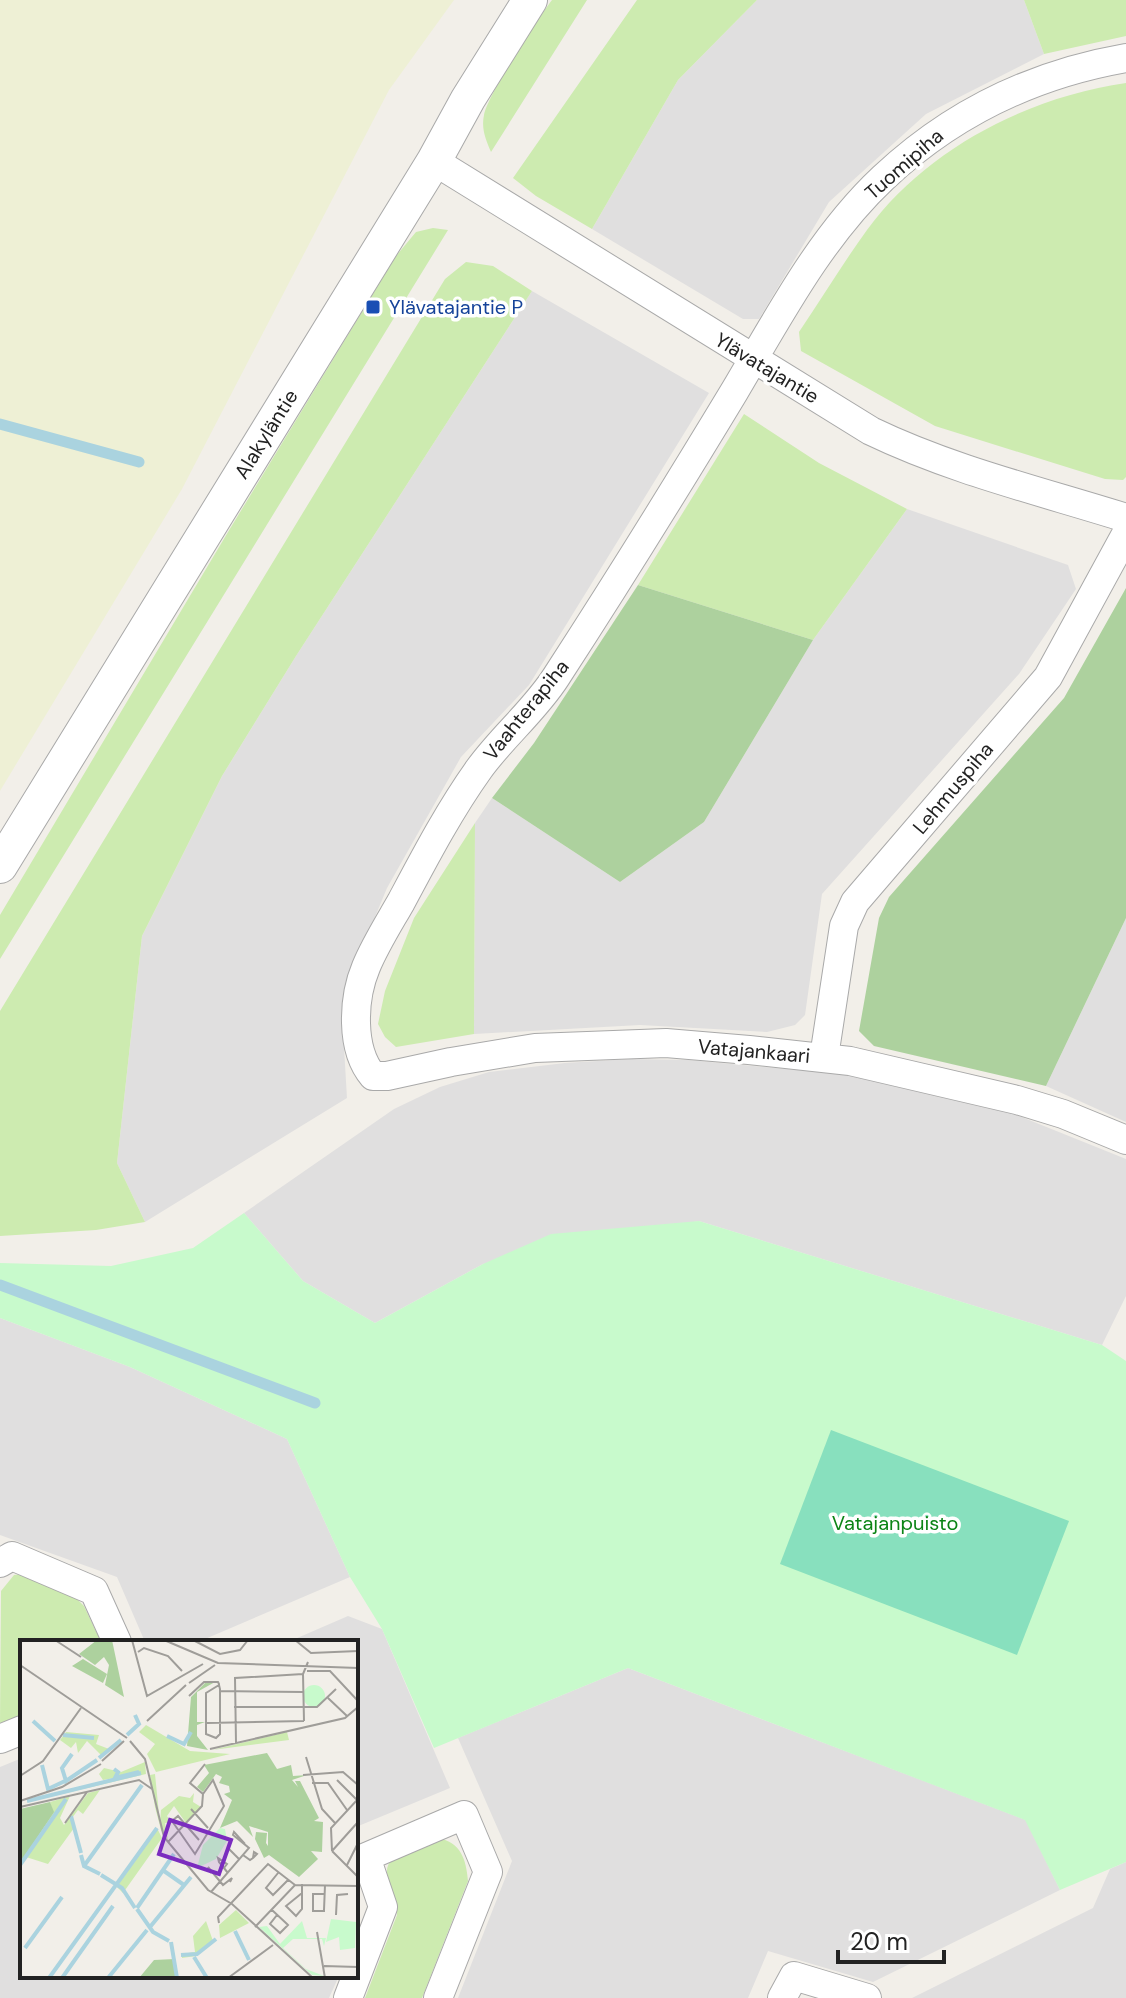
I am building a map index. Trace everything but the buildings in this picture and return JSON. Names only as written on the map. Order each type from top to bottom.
[{"type":"street","name":"Alakyläntie","points":[[0,866],[530,0]]},
{"type":"street","name":"Tuomipiha","points":[[752,359],[834,233],[881,180],[914,151],[980,107],[1021,87],[1094,64],[1126,58]]},
{"type":"street","name":"Ylävatajantie","points":[[434,161],[871,431],[912,451],[1126,518]]},
{"type":"street","name":"Vaahterapiha","points":[[373,1076],[365,1066],[357,1022],[358,994],[366,967],[443,823],[480,767],[553,682],[752,359]]},
{"type":"street","name":"Lehmuspiha","points":[[824,1057],[844,926],[855,902],[1048,677],[1126,534]]},
{"type":"street","name":"Vatajankaari","points":[[373,1076],[535,1048],[666,1043],[850,1061],[1017,1100],[1063,1114],[1126,1140]]},
{"type":"street","points":[[0,1563],[12,1556],[94,1591],[116,1640]]},
{"type":"street","points":[[0,1739],[20,1731]]},
{"type":"street","points":[[358,1972],[383,1907],[366,1857],[464,1815],[488,1872],[438,1998]]},
{"type":"street","points":[[782,1998],[794,1976],[867,1998]]},
{"type":"street","points":[[348,1998],[356,1978]]},
{"type":"shaded area","points":[[757,0],[1024,0],[1044,54],[926,114],[829,202],[759,319],[743,319],[592,229],[678,80]]},
{"type":"shaded area","points":[[532,291],[709,393],[529,685],[461,757],[387,888],[346,987],[342,1013],[347,1098],[145,1222],[117,1163],[142,936],[222,776]]},
{"type":"shaded area","points":[[907,509],[1068,565],[1076,589],[1019,674],[822,894],[805,1015],[795,1025],[767,1032],[640,1025],[474,1034],[475,823],[492,798],[620,882],[704,822],[813,640]]},
{"type":"shaded area","points":[[1126,918],[1126,1122],[1046,1086]]},
{"type":"shaded area","points":[[631,1059],[689,1060],[863,1076],[1007,1111],[1126,1159],[1126,1296],[1102,1345],[699,1221],[483,1264],[375,1323],[303,1281],[244,1213],[394,1109],[440,1087],[489,1072]]},
{"type":"shaded area","points":[[0,1318],[130,1367],[287,1439],[350,1577],[203,1640],[144,1640],[117,1577],[0,1535]]},
{"type":"shaded area","points":[[348,1616],[382,1629],[450,1788],[358,1826],[358,1640],[293,1640]]},
{"type":"shaded area","points":[[628,1668],[1026,1820],[1060,1890],[873,1982],[768,1951],[748,1998],[458,1998],[512,1861],[458,1738]]},
{"type":"shaded area","points":[[20,1759],[20,1978],[338,1978],[329,1998],[0,1998],[0,1767]]},
{"type":"shaded area","points":[[1126,1862],[1126,1998],[912,1998],[1093,1908],[1110,1869]]},
{"type":"green space","points":[[0,0],[454,0],[389,90],[182,489],[0,791]]},
{"type":"green space","points":[[552,0],[587,0],[491,152],[483,125],[487,105]]},
{"type":"green space","points":[[637,0],[757,0],[678,80],[592,229],[536,196],[513,178]]},
{"type":"green space","points":[[1024,0],[1126,0],[1126,36],[1044,54]]},
{"type":"green space","points":[[1126,83],[1126,477],[1123,480],[1105,479],[935,426],[801,351],[799,332],[849,255],[891,201],[919,175],[982,131],[1017,114],[1052,100]]},
{"type":"green space","points":[[433,228],[448,230],[0,959],[0,915],[396,256],[416,232]]},
{"type":"green space","points":[[466,262],[493,266],[532,291],[222,776],[142,936],[117,1163],[145,1222],[96,1230],[0,1236],[0,1011],[445,279]]},
{"type":"green space","points":[[744,414],[819,463],[907,509],[813,640],[638,585]]},
{"type":"green space","points":[[638,585],[813,640],[704,822],[620,882],[492,798],[534,743]]},
{"type":"green space","points":[[1126,588],[1126,918],[1046,1086],[874,1046],[859,1031],[879,918],[889,897],[1064,698]]},
{"type":"green space","points":[[475,823],[474,1034],[396,1047],[385,1037],[378,1024],[385,991],[414,918]]},
{"type":"green space","name":"Vatajanpuisto","points":[[244,1213],[303,1281],[375,1323],[483,1264],[551,1234],[699,1221],[1102,1345],[1126,1361],[1126,1862],[1060,1890],[1025,1820],[628,1668],[434,1748],[382,1629],[350,1577],[287,1439],[130,1367],[0,1318],[0,1263],[111,1266],[193,1248]]},
{"type":"green space","points":[[831,1430],[1069,1521],[1017,1655],[780,1564]]},
{"type":"green space","points":[[23,1574],[75,1597],[84,1606],[100,1640],[20,1640],[20,1716],[0,1723],[1,1591],[14,1575]]},
{"type":"green space","points":[[437,1838],[452,1843],[461,1853],[468,1881],[422,1998],[365,1998],[397,1915],[388,1878],[390,1862],[403,1851]]},
{"type":"waterway","points":[[0,424],[139,462]]},
{"type":"waterway","points":[[0,1285],[315,1403]]},
{"type":"place","name":"Ylävatajantie P","points":[[373,307]]}]
